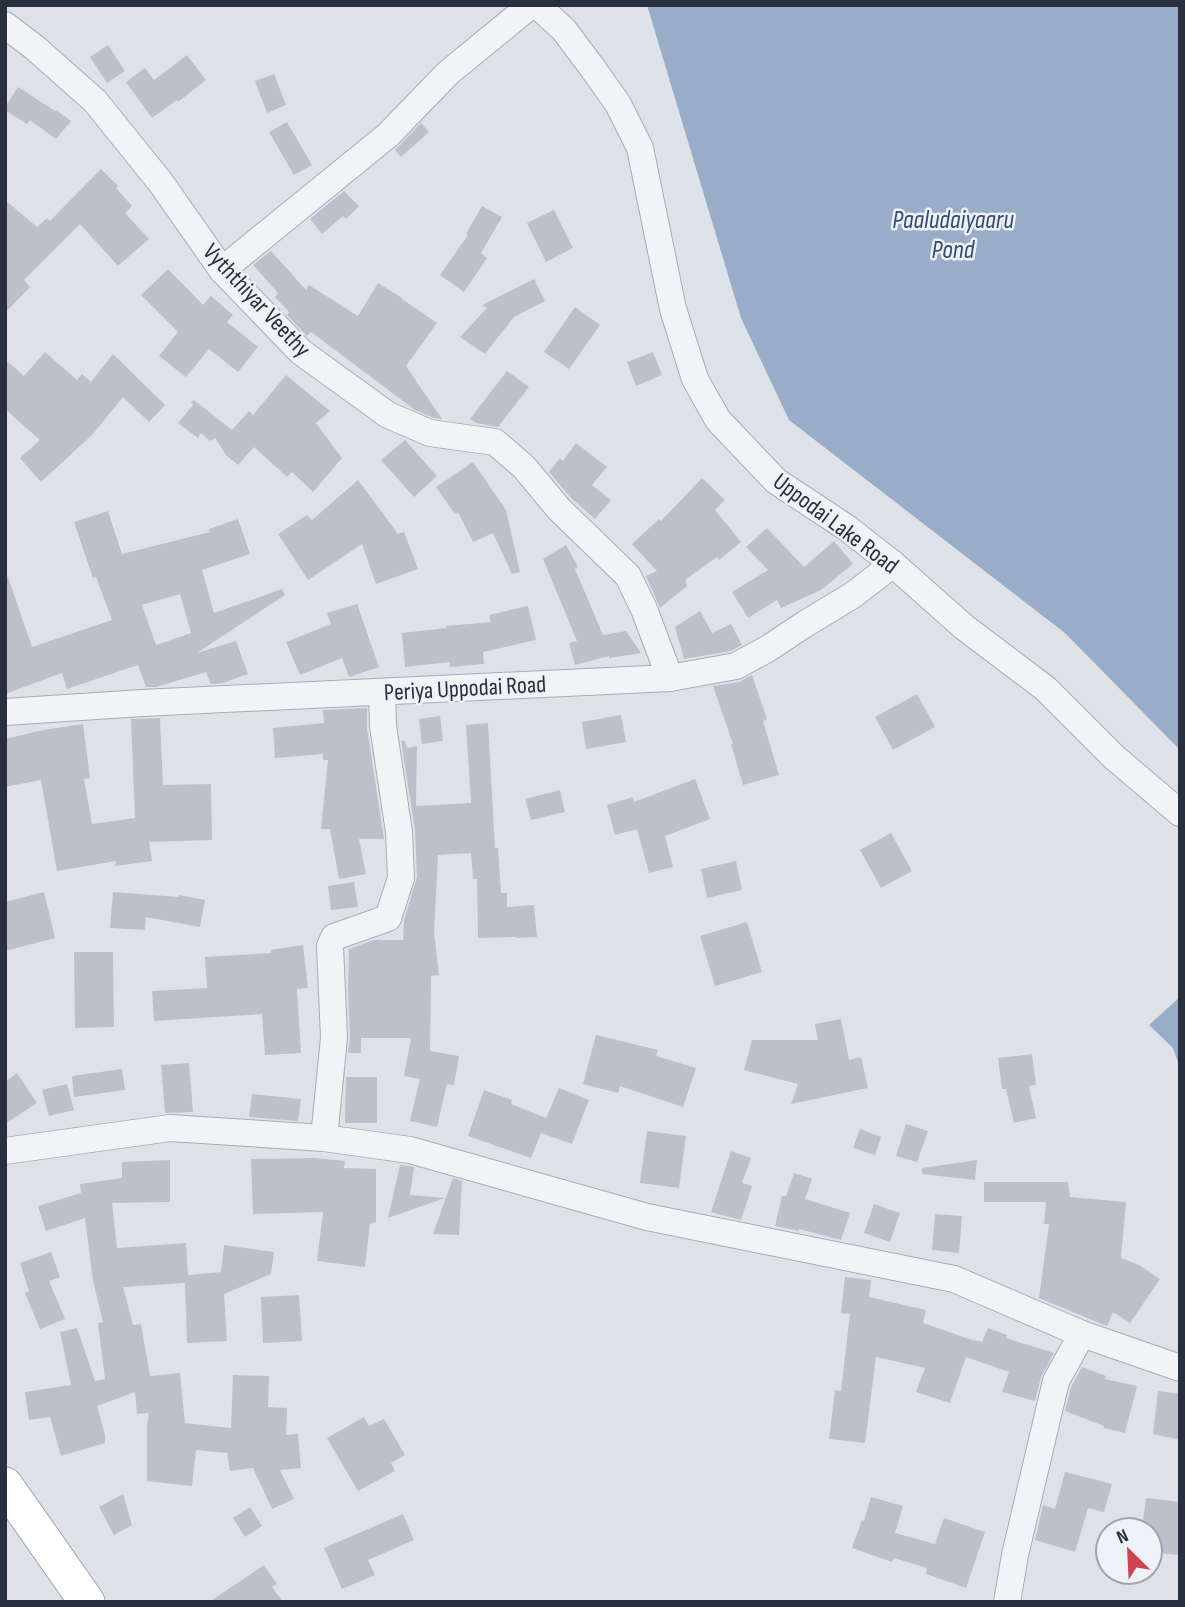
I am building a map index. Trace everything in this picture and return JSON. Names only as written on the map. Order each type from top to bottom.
[{"type":"main road","points":[[5,1485],[87,1602]]},
{"type":"street","points":[[222,270],[388,135],[448,73],[531,5]]},
{"type":"street","name":"Uppodai Lake Road","points":[[537,5],[564,30],[591,66],[618,104],[640,148],[673,309],[695,379],[718,420],[776,481],[847,528],[893,564],[964,627],[1046,689],[1114,757],[1180,813]]},
{"type":"street","name":"Vyththiyar Veethy","points":[[5,25],[95,101],[161,183],[222,270],[301,352],[388,415],[430,433],[495,442],[524,467],[559,509],[628,576],[644,608],[670,678]]},
{"type":"street","name":"Periya Uppodai Road","points":[[5,712],[670,678],[736,666],[769,649],[853,596],[893,564]]},
{"type":"street","points":[[324,1138],[334,1038],[330,946],[334,936],[388,918],[401,878],[399,832],[383,726],[382,692]]},
{"type":"street","points":[[5,1151],[170,1128],[324,1138],[410,1150],[647,1217],[954,1279],[1082,1334],[1180,1368]]},
{"type":"street","points":[[1007,1602],[1018,1541],[1056,1381],[1082,1334]]},
{"type":"water","name":"Paaludaiyaaru Pond","points":[[647,5],[1180,5],[1180,750],[1065,633],[789,420],[741,318]]},
{"type":"water","points":[[1180,997],[1180,1068],[1173,1048],[1149,1025]]},
{"type":"building","points":[[108,45],[125,71],[107,83],[90,57]]},
{"type":"building","points":[[187,55],[206,80],[152,118],[126,82],[145,68],[154,80]]},
{"type":"building","points":[[274,74],[286,105],[267,113],[255,81]]},
{"type":"building","points":[[18,87],[71,121],[56,139],[30,120],[27,124],[5,110]]},
{"type":"building","points":[[287,122],[312,165],[294,175],[269,132]]},
{"type":"building","points":[[421,123],[429,132],[401,157],[395,150]]},
{"type":"building","points":[[101,169],[118,186],[116,188],[132,206],[125,213],[149,239],[118,266],[80,224],[24,280],[30,287],[5,313],[5,200],[37,227],[47,218],[50,221]]},
{"type":"building","points":[[344,191],[359,206],[346,219],[343,216],[322,234],[310,219]]},
{"type":"building","points":[[482,206],[502,217],[481,253],[487,258],[464,292],[440,275],[468,235],[466,234]]},
{"type":"building","points":[[554,210],[573,248],[546,262],[527,223]]},
{"type":"building","points":[[271,251],[306,290],[309,285],[358,316],[378,283],[437,323],[406,366],[442,419],[415,410],[311,332],[307,336],[287,315],[289,312],[275,297],[278,293],[253,265]]},
{"type":"building","points":[[168,269],[203,305],[211,296],[233,315],[227,322],[258,347],[238,372],[209,349],[186,377],[159,356],[178,332],[141,295]]},
{"type":"building","points":[[534,279],[545,301],[514,317],[485,354],[460,337],[487,308],[482,305]]},
{"type":"building","points":[[575,307],[600,325],[569,369],[544,352]]},
{"type":"building","points":[[45,352],[77,380],[82,374],[91,382],[113,354],[165,405],[149,422],[123,397],[92,435],[41,482],[20,458],[40,440],[5,409],[5,359],[24,376]]},
{"type":"building","points":[[653,352],[662,375],[636,386],[627,362]]},
{"type":"building","points":[[507,371],[529,387],[498,427],[476,423],[470,419]]},
{"type":"building","points":[[286,375],[330,411],[316,423],[342,458],[313,492],[292,472],[287,477],[254,447],[238,465],[226,455],[215,438],[210,441],[201,433],[198,438],[178,423],[194,400],[232,430],[249,411],[253,415]]},
{"type":"building","points":[[405,440],[437,476],[414,497],[381,460]]},
{"type":"building","points":[[576,443],[607,467],[592,485],[611,500],[595,519],[571,498],[549,472],[560,458],[563,461]]},
{"type":"building","points":[[473,462],[506,510],[520,572],[512,574],[493,533],[473,542],[458,512],[455,514],[436,487]]},
{"type":"building","points":[[702,478],[725,500],[715,510],[741,542],[719,560],[717,557],[685,580],[687,586],[660,608],[646,576],[657,571],[632,544],[659,519],[661,521]]},
{"type":"building","points":[[358,480],[398,534],[404,532],[418,569],[376,584],[362,544],[308,580],[278,534],[307,515],[312,520]]},
{"type":"building","points":[[108,511],[122,554],[210,532],[209,529],[238,519],[250,554],[202,570],[214,613],[282,589],[285,595],[197,653],[236,641],[248,674],[223,683],[211,684],[206,672],[156,687],[146,687],[138,665],[67,689],[62,673],[5,694],[5,577],[8,577],[32,647],[112,620],[96,577],[93,578],[74,522]],"holes":[[[180,594],[191,633],[156,645],[142,605]]]},
{"type":"building","points":[[767,528],[804,567],[834,541],[853,564],[821,590],[781,608],[777,600],[748,618],[732,592],[768,570],[746,547]]},
{"type":"building","points":[[566,545],[578,567],[575,569],[603,635],[626,631],[641,653],[609,656],[575,665],[569,643],[577,641],[543,559]]},
{"type":"building","points":[[357,604],[379,667],[349,677],[342,658],[300,675],[286,642],[331,624],[327,613]]},
{"type":"building","points":[[528,606],[536,640],[483,652],[484,664],[450,667],[450,662],[405,667],[402,633],[491,622],[489,615]]},
{"type":"building","points":[[700,611],[712,633],[731,624],[742,645],[731,651],[684,659],[675,627]]},
{"type":"building","points":[[752,675],[767,719],[763,721],[779,775],[743,785],[733,744],[713,686],[739,682]]},
{"type":"building","points":[[917,694],[935,727],[893,750],[875,717]]},
{"type":"building","points":[[367,708],[367,728],[384,839],[359,839],[366,874],[339,879],[330,829],[321,829],[328,760],[323,760],[323,754],[275,758],[273,728],[324,723],[323,710]]},
{"type":"building","points":[[621,715],[626,742],[586,749],[582,722]]},
{"type":"building","points":[[440,716],[443,741],[422,744],[419,719]]},
{"type":"building","points":[[160,718],[163,785],[211,784],[212,840],[149,842],[152,861],[115,866],[116,861],[57,871],[41,780],[5,787],[5,739],[83,724],[90,778],[84,779],[92,824],[135,818],[131,719]]},
{"type":"building","points":[[488,723],[495,848],[498,848],[501,893],[507,893],[507,907],[534,905],[537,937],[478,938],[477,879],[473,879],[471,853],[438,855],[434,932],[439,975],[431,976],[430,1051],[459,1056],[454,1085],[447,1084],[437,1127],[410,1121],[420,1079],[404,1076],[411,1038],[361,1038],[361,1053],[348,1053],[349,949],[374,940],[403,940],[404,920],[417,877],[415,830],[401,741],[405,741],[407,748],[417,746],[416,806],[471,803],[466,725]]},
{"type":"building","points":[[695,779],[710,819],[665,836],[673,867],[649,873],[637,829],[615,835],[607,805],[633,797],[634,802]]},
{"type":"building","points":[[560,790],[565,812],[531,820],[525,799]]},
{"type":"building","points":[[891,833],[912,871],[881,888],[860,850]]},
{"type":"building","points":[[736,861],[742,890],[707,898],[701,869]]},
{"type":"building","points":[[354,882],[358,907],[331,910],[328,886]]},
{"type":"building","points":[[44,892],[55,938],[5,951],[5,902]]},
{"type":"building","points":[[113,892],[179,895],[205,900],[200,927],[146,917],[145,930],[110,928]]},
{"type":"building","points":[[747,922],[762,972],[715,986],[700,936]]},
{"type":"building","points":[[303,945],[308,988],[297,989],[301,1053],[265,1055],[262,1014],[154,1021],[152,991],[207,988],[205,957],[271,953],[270,950]]},
{"type":"building","points":[[74,952],[113,952],[114,1027],[75,1028]]},
{"type":"building","points":[[841,1019],[849,1060],[861,1057],[868,1088],[791,1104],[798,1084],[744,1070],[752,1040],[818,1040],[815,1024]]},
{"type":"building","points":[[596,1035],[658,1050],[656,1056],[696,1068],[683,1107],[620,1086],[618,1093],[583,1084]]},
{"type":"building","points":[[1032,1054],[1036,1085],[1029,1086],[1036,1118],[1014,1123],[1006,1089],[1002,1089],[998,1058]]},
{"type":"building","points":[[189,1063],[193,1112],[165,1113],[161,1065]]},
{"type":"building","points":[[122,1069],[125,1090],[74,1097],[72,1076]]},
{"type":"building","points":[[17,1073],[37,1103],[5,1124],[5,1082]]},
{"type":"building","points":[[346,1077],[377,1077],[377,1123],[345,1123]]},
{"type":"building","points":[[67,1084],[74,1110],[49,1116],[42,1090]]},
{"type":"building","points":[[559,1088],[589,1100],[572,1144],[541,1133],[531,1158],[468,1136],[484,1090],[512,1100],[511,1104],[546,1118]]},
{"type":"building","points":[[252,1094],[301,1099],[298,1121],[249,1117]]},
{"type":"building","points":[[906,1124],[928,1131],[917,1162],[896,1156]]},
{"type":"building","points":[[860,1129],[881,1137],[875,1155],[853,1148]]},
{"type":"building","points":[[647,1131],[686,1136],[679,1188],[640,1183]]},
{"type":"building","points":[[731,1151],[751,1158],[742,1183],[752,1186],[741,1220],[711,1212]]},
{"type":"building","points":[[315,1158],[345,1161],[344,1168],[376,1169],[376,1222],[370,1224],[365,1267],[317,1261],[323,1212],[253,1214],[251,1159]]},
{"type":"building","points":[[170,1160],[170,1202],[112,1203],[117,1248],[186,1243],[188,1275],[221,1272],[224,1245],[274,1252],[271,1274],[224,1294],[227,1341],[187,1343],[185,1283],[123,1287],[133,1325],[141,1324],[150,1376],[180,1373],[185,1423],[231,1428],[233,1375],[269,1376],[268,1407],[287,1408],[286,1435],[298,1434],[301,1468],[280,1470],[294,1499],[272,1509],[253,1468],[230,1471],[227,1453],[196,1450],[192,1486],[147,1481],[149,1413],[137,1414],[135,1392],[97,1406],[105,1443],[61,1456],[50,1417],[29,1420],[25,1392],[71,1385],[60,1332],[77,1328],[95,1381],[105,1379],[98,1323],[103,1322],[93,1281],[85,1218],[46,1231],[38,1206],[81,1193],[80,1184],[122,1178],[122,1162]]},
{"type":"building","points":[[977,1160],[975,1180],[922,1174],[922,1168]]},
{"type":"building","points":[[400,1165],[414,1167],[410,1195],[445,1198],[388,1218]]},
{"type":"building","points":[[794,1173],[812,1179],[805,1199],[850,1213],[841,1240],[775,1226],[782,1196],[786,1196]]},
{"type":"building","points":[[453,1178],[462,1181],[459,1235],[433,1234]]},
{"type":"building","points":[[984,1182],[1068,1182],[1070,1197],[1126,1202],[1121,1258],[1139,1265],[1160,1279],[1130,1323],[1113,1312],[1107,1326],[1039,1298],[1049,1224],[1044,1224],[1046,1202],[984,1202]]},
{"type":"building","points":[[874,1204],[900,1213],[890,1242],[864,1233]]},
{"type":"building","points":[[935,1214],[962,1216],[959,1253],[932,1250]]},
{"type":"building","points":[[51,1252],[60,1277],[49,1281],[65,1319],[40,1329],[25,1293],[29,1291],[20,1263]]},
{"type":"building","points":[[845,1277],[871,1280],[869,1297],[926,1310],[923,1323],[982,1342],[988,1328],[1007,1335],[1006,1338],[1054,1353],[1041,1377],[1035,1401],[1002,1392],[1009,1372],[966,1357],[950,1403],[916,1392],[925,1368],[876,1357],[865,1443],[829,1439],[835,1390],[841,1391],[850,1314],[841,1313]]},
{"type":"building","points":[[299,1295],[302,1341],[263,1343],[261,1297]]},
{"type":"building","points":[[1082,1367],[1106,1376],[1105,1379],[1137,1386],[1125,1433],[1104,1428],[1065,1411],[1071,1387]]},
{"type":"building","points":[[1158,1391],[1180,1394],[1180,1440],[1153,1434]]},
{"type":"building","points":[[364,1417],[369,1426],[384,1419],[405,1455],[391,1463],[395,1471],[358,1491],[327,1438]]},
{"type":"building","points":[[1065,1472],[1112,1484],[1104,1512],[1088,1508],[1075,1552],[1035,1540],[1043,1505],[1055,1509]]},
{"type":"building","points":[[123,1494],[132,1525],[114,1535],[99,1507]]},
{"type":"building","points":[[871,1497],[903,1506],[895,1533],[935,1544],[944,1518],[985,1532],[966,1588],[926,1574],[927,1568],[894,1558],[892,1562],[852,1548]]},
{"type":"building","points":[[1146,1498],[1180,1502],[1178,1555],[1164,1554],[1164,1516],[1144,1516]]},
{"type":"building","points":[[250,1507],[262,1526],[245,1537],[233,1518]]},
{"type":"building","points":[[403,1514],[414,1540],[368,1560],[375,1575],[342,1589],[324,1548]]},
{"type":"building","points":[[264,1565],[277,1584],[272,1587],[283,1602],[209,1602]]}]
